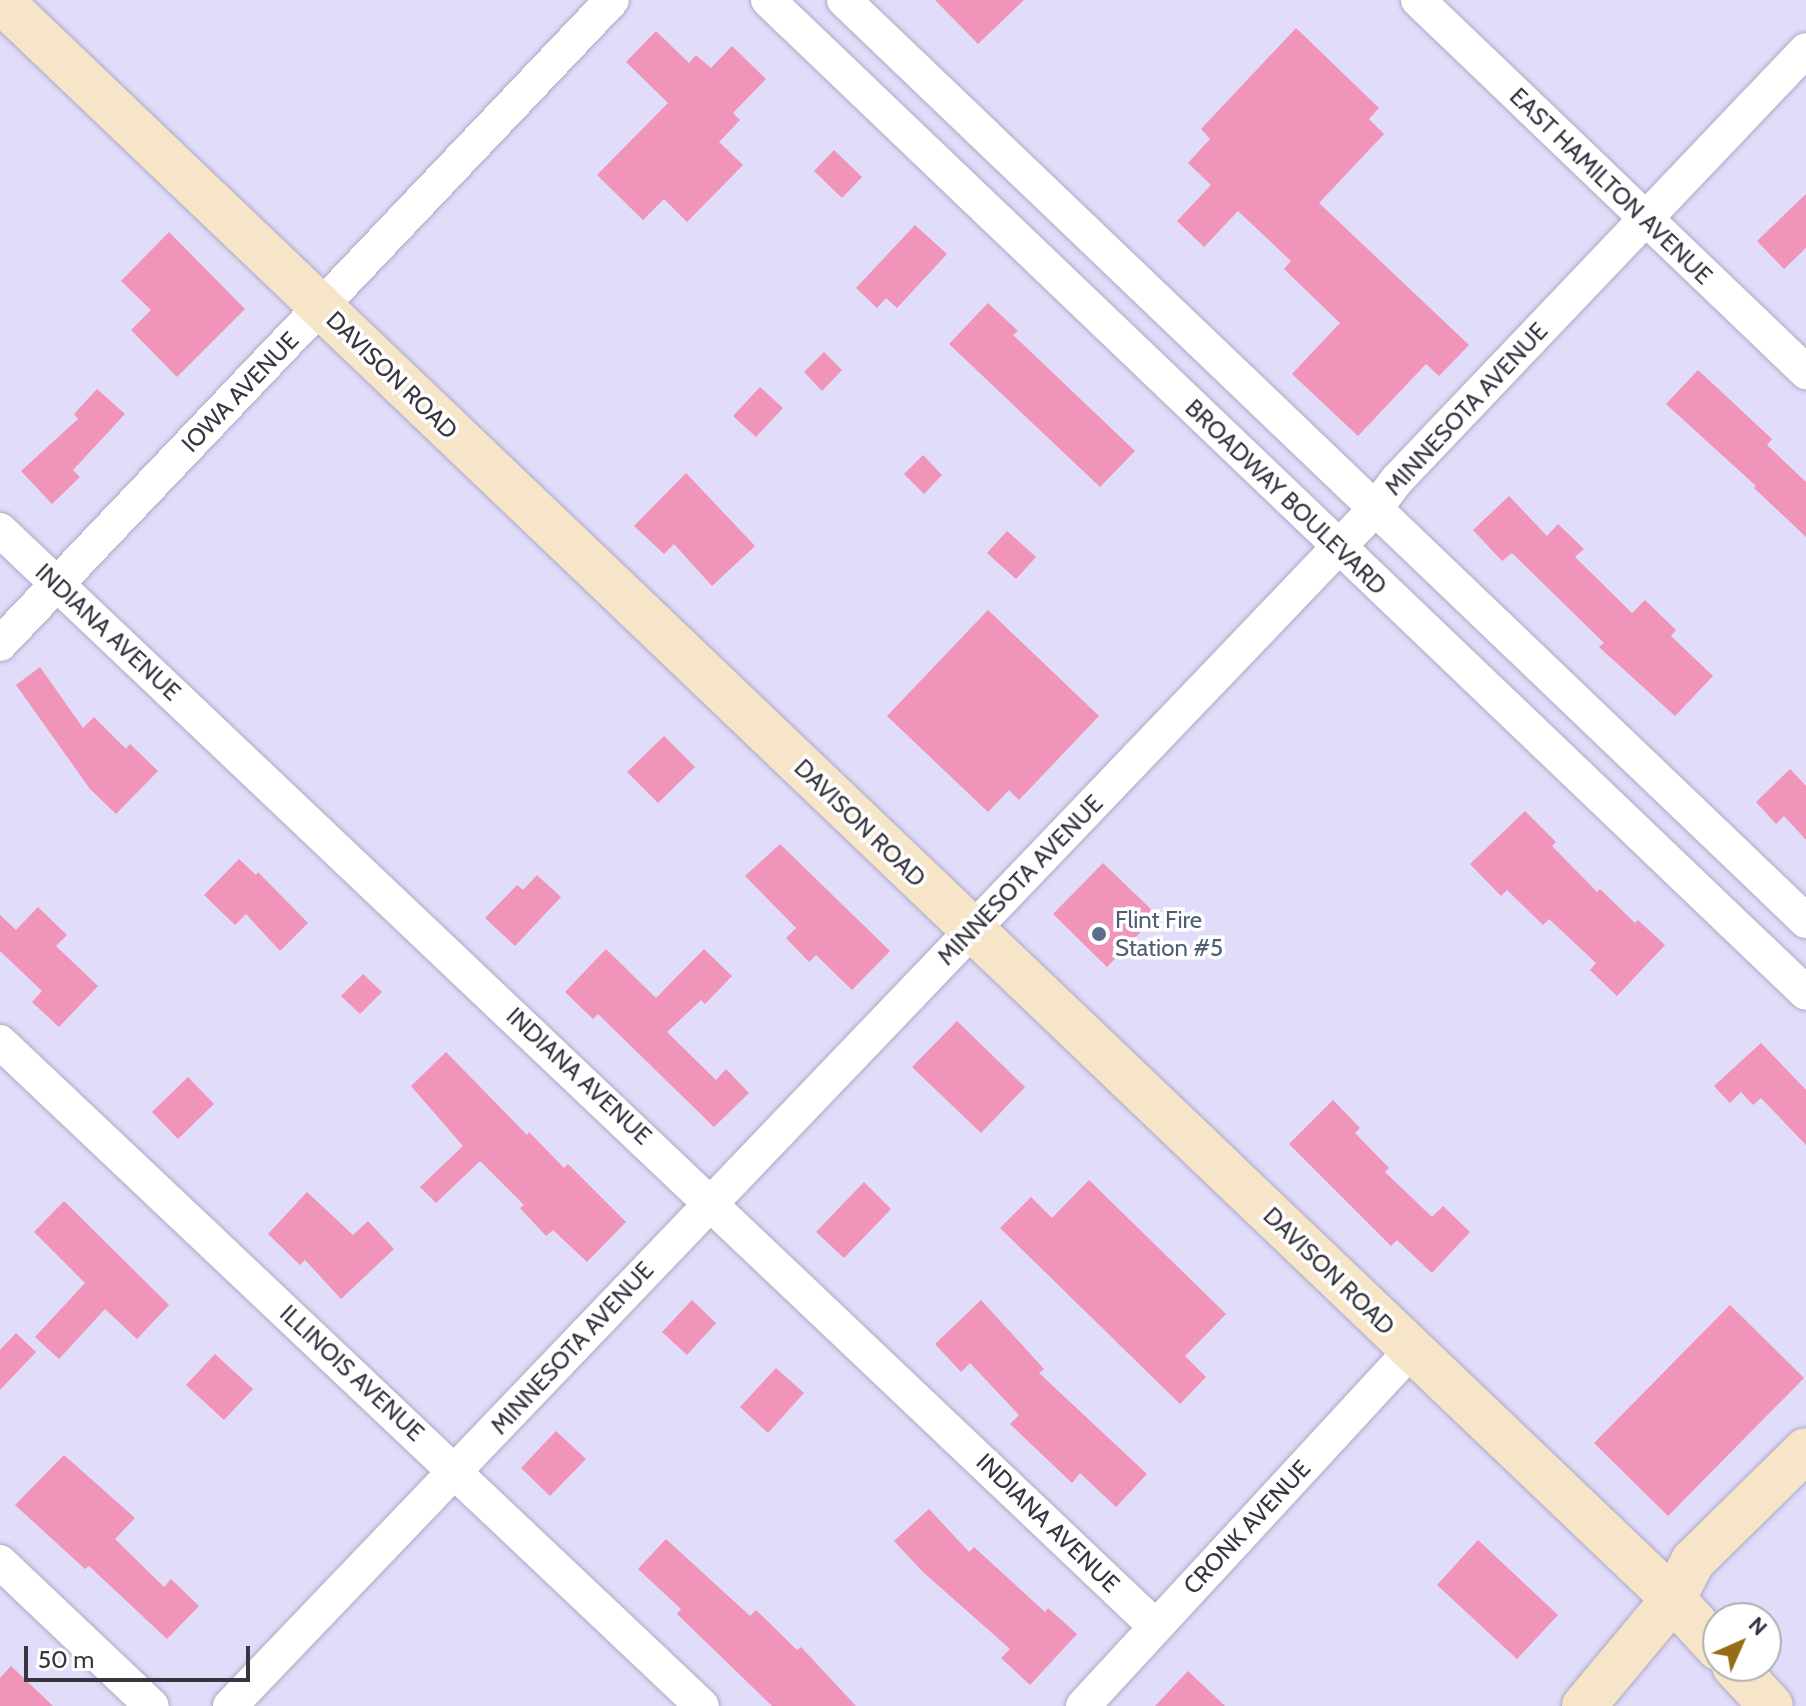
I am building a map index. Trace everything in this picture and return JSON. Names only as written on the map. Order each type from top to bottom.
[{"type":"main road","name":"DAVISON ROAD","points":[[0,0],[1673,1599],[1702,1631]]},
{"type":"main road","points":[[1584,1706],[1673,1599],[1693,1561],[1806,1450]]},
{"type":"main road","points":[[1749,1682],[1771,1706]]},
{"type":"street","name":"IOWA AVENUE","points":[[0,644],[612,0]]},
{"type":"street","name":"BROADWAY BOULEVARD","points":[[768,0],[1806,993]]},
{"type":"street","points":[[844,0],[1806,921]]},
{"type":"street","name":"EAST HAMILTON AVENUE","points":[[1418,0],[1806,372]]},
{"type":"street","name":"MINNESOTA AVENUE","points":[[230,1706],[457,1471],[710,1200],[1375,509],[1397,480],[1806,50]]},
{"type":"street","name":"INDIANA AVENUE","points":[[0,530],[710,1200],[1155,1626]]},
{"type":"street","name":"ILLINOIS AVENUE","points":[[0,1042],[702,1706]]},
{"type":"street","name":"CRONK AVENUE","points":[[1083,1706],[1412,1350]]},
{"type":"street","points":[[0,1562],[152,1706]]},
{"type":"building","points":[[935,0],[1024,0],[978,44]]},
{"type":"building","points":[[1296,28],[1379,108],[1369,119],[1384,134],[1319,203],[1469,345],[1439,376],[1426,364],[1358,436],[1292,374],[1340,323],[1284,269],[1291,261],[1238,211],[1204,247],[1177,221],[1211,185],[1188,163],[1210,139],[1201,129]]},
{"type":"building","points":[[656,31],[689,63],[696,55],[711,68],[732,46],[766,79],[733,113],[740,120],[719,142],[743,165],[687,222],[664,199],[643,220],[597,175],[668,103],[626,62]]},
{"type":"building","points":[[834,150],[862,177],[842,198],[814,171]]},
{"type":"building","points":[[1806,194],[1806,248],[1784,269],[1757,241]]},
{"type":"building","points":[[915,225],[947,254],[897,308],[886,298],[877,308],[856,288]]},
{"type":"building","points":[[169,232],[245,309],[177,377],[131,330],[151,310],[121,281]]},
{"type":"building","points":[[988,303],[1018,331],[1013,335],[1135,451],[1100,487],[949,344]]},
{"type":"building","points":[[824,352],[842,370],[822,391],[804,372]]},
{"type":"building","points":[[1698,370],[1772,439],[1767,445],[1806,482],[1806,537],[1754,488],[1756,486],[1666,404]]},
{"type":"building","points":[[760,387],[783,408],[756,437],[733,416]]},
{"type":"building","points":[[97,389],[125,414],[73,470],[80,477],[52,504],[21,471],[78,419],[74,414]]},
{"type":"building","points":[[923,455],[942,475],[924,494],[904,474]]},
{"type":"building","points":[[686,473],[755,546],[712,586],[674,544],[664,554],[634,526]]},
{"type":"building","points":[[1509,496],[1547,536],[1558,524],[1584,549],[1575,557],[1632,613],[1645,600],[1676,630],[1671,636],[1713,676],[1675,716],[1599,647],[1604,643],[1512,553],[1502,561],[1473,530]]},
{"type":"building","points":[[1007,531],[1036,557],[1016,579],[987,553]]},
{"type":"building","points":[[988,610],[1099,716],[1019,800],[1009,790],[988,812],[887,716]]},
{"type":"building","points":[[40,667],[83,728],[94,717],[126,749],[130,744],[158,771],[116,814],[90,789],[16,685]]},
{"type":"building","points":[[664,736],[695,767],[658,803],[627,772]]},
{"type":"building","points":[[1790,769],[1806,786],[1806,840],[1784,816],[1776,824],[1756,802]]},
{"type":"building","points":[[1525,811],[1556,842],[1552,846],[1597,892],[1600,889],[1635,923],[1638,920],[1665,945],[1617,996],[1590,970],[1596,963],[1549,919],[1543,925],[1507,890],[1501,896],[1470,864]]},
{"type":"building","points":[[780,844],[890,951],[852,990],[816,955],[809,962],[786,938],[796,928],[745,876]]},
{"type":"building","points":[[239,859],[256,875],[258,872],[308,923],[280,951],[246,914],[235,925],[204,895]]},
{"type":"building","points":[[1103,863],[1157,915],[1107,967],[1053,914]]},
{"type":"building","points":[[537,875],[561,897],[515,946],[485,918],[517,885],[523,890]]},
{"type":"building","points":[[38,907],[67,935],[56,946],[98,986],[59,1027],[32,1002],[42,991],[0,951],[0,915],[16,930]]},
{"type":"building","points":[[606,949],[656,998],[704,949],[732,976],[705,1004],[701,1000],[667,1032],[716,1080],[726,1069],[749,1093],[714,1127],[598,1014],[593,1019],[565,992]]},
{"type":"building","points":[[363,974],[382,992],[360,1014],[341,996]]},
{"type":"building","points":[[957,1021],[1025,1087],[981,1133],[912,1067]]},
{"type":"building","points":[[1761,1043],[1806,1090],[1806,1145],[1761,1098],[1753,1105],[1741,1092],[1730,1103],[1714,1086]]},
{"type":"building","points":[[446,1052],[527,1135],[529,1132],[564,1168],[568,1164],[626,1222],[587,1262],[553,1230],[546,1236],[520,1208],[524,1205],[480,1161],[436,1203],[420,1187],[463,1146],[411,1086]]},
{"type":"building","points":[[188,1077],[214,1104],[178,1139],[152,1112]]},
{"type":"building","points":[[1333,1100],[1360,1128],[1355,1133],[1389,1168],[1385,1172],[1432,1217],[1443,1206],[1470,1232],[1432,1273],[1397,1240],[1391,1246],[1289,1144]]},
{"type":"building","points":[[1089,1180],[1226,1314],[1185,1356],[1206,1377],[1180,1404],[1000,1228],[1031,1197],[1052,1218]]},
{"type":"building","points":[[864,1182],[891,1209],[844,1258],[816,1232]]},
{"type":"building","points":[[307,1192],[353,1235],[368,1221],[394,1249],[341,1299],[305,1260],[300,1265],[268,1234]]},
{"type":"building","points":[[64,1201],[169,1305],[137,1339],[105,1309],[59,1359],[35,1337],[85,1283],[34,1232]]},
{"type":"building","points":[[692,1300],[716,1323],[687,1355],[662,1332]]},
{"type":"building","points":[[981,1300],[1044,1369],[1039,1373],[1147,1474],[1116,1507],[1080,1473],[1072,1483],[1010,1424],[1019,1415],[970,1363],[961,1372],[935,1344]]},
{"type":"building","points":[[1730,1305],[1804,1378],[1668,1516],[1594,1443]]},
{"type":"building","points":[[16,1333],[36,1352],[0,1390],[0,1350]]},
{"type":"building","points":[[215,1354],[253,1389],[224,1420],[186,1385]]},
{"type":"building","points":[[776,1368],[804,1393],[768,1433],[740,1407]]},
{"type":"building","points":[[556,1431],[586,1459],[550,1496],[521,1468]]},
{"type":"building","points":[[64,1455],[135,1518],[115,1539],[164,1587],[171,1579],[199,1606],[167,1639],[89,1566],[85,1569],[15,1505]]},
{"type":"building","points":[[929,1509],[969,1552],[974,1547],[1045,1612],[1048,1608],[1077,1634],[1030,1685],[1001,1658],[1010,1649],[923,1572],[894,1541]]},
{"type":"building","points":[[666,1539],[750,1616],[756,1610],[797,1650],[801,1647],[856,1706],[772,1706],[677,1614],[681,1609],[638,1569]]},
{"type":"building","points":[[1478,1540],[1558,1615],[1517,1659],[1437,1585]]},
{"type":"building","points":[[11,1666],[53,1706],[0,1706],[0,1678]]},
{"type":"building","points":[[1188,1671],[1225,1706],[1155,1706]]},
{"type":"place","name":"Flint Fire Station #5","points":[[1099,934]]}]
